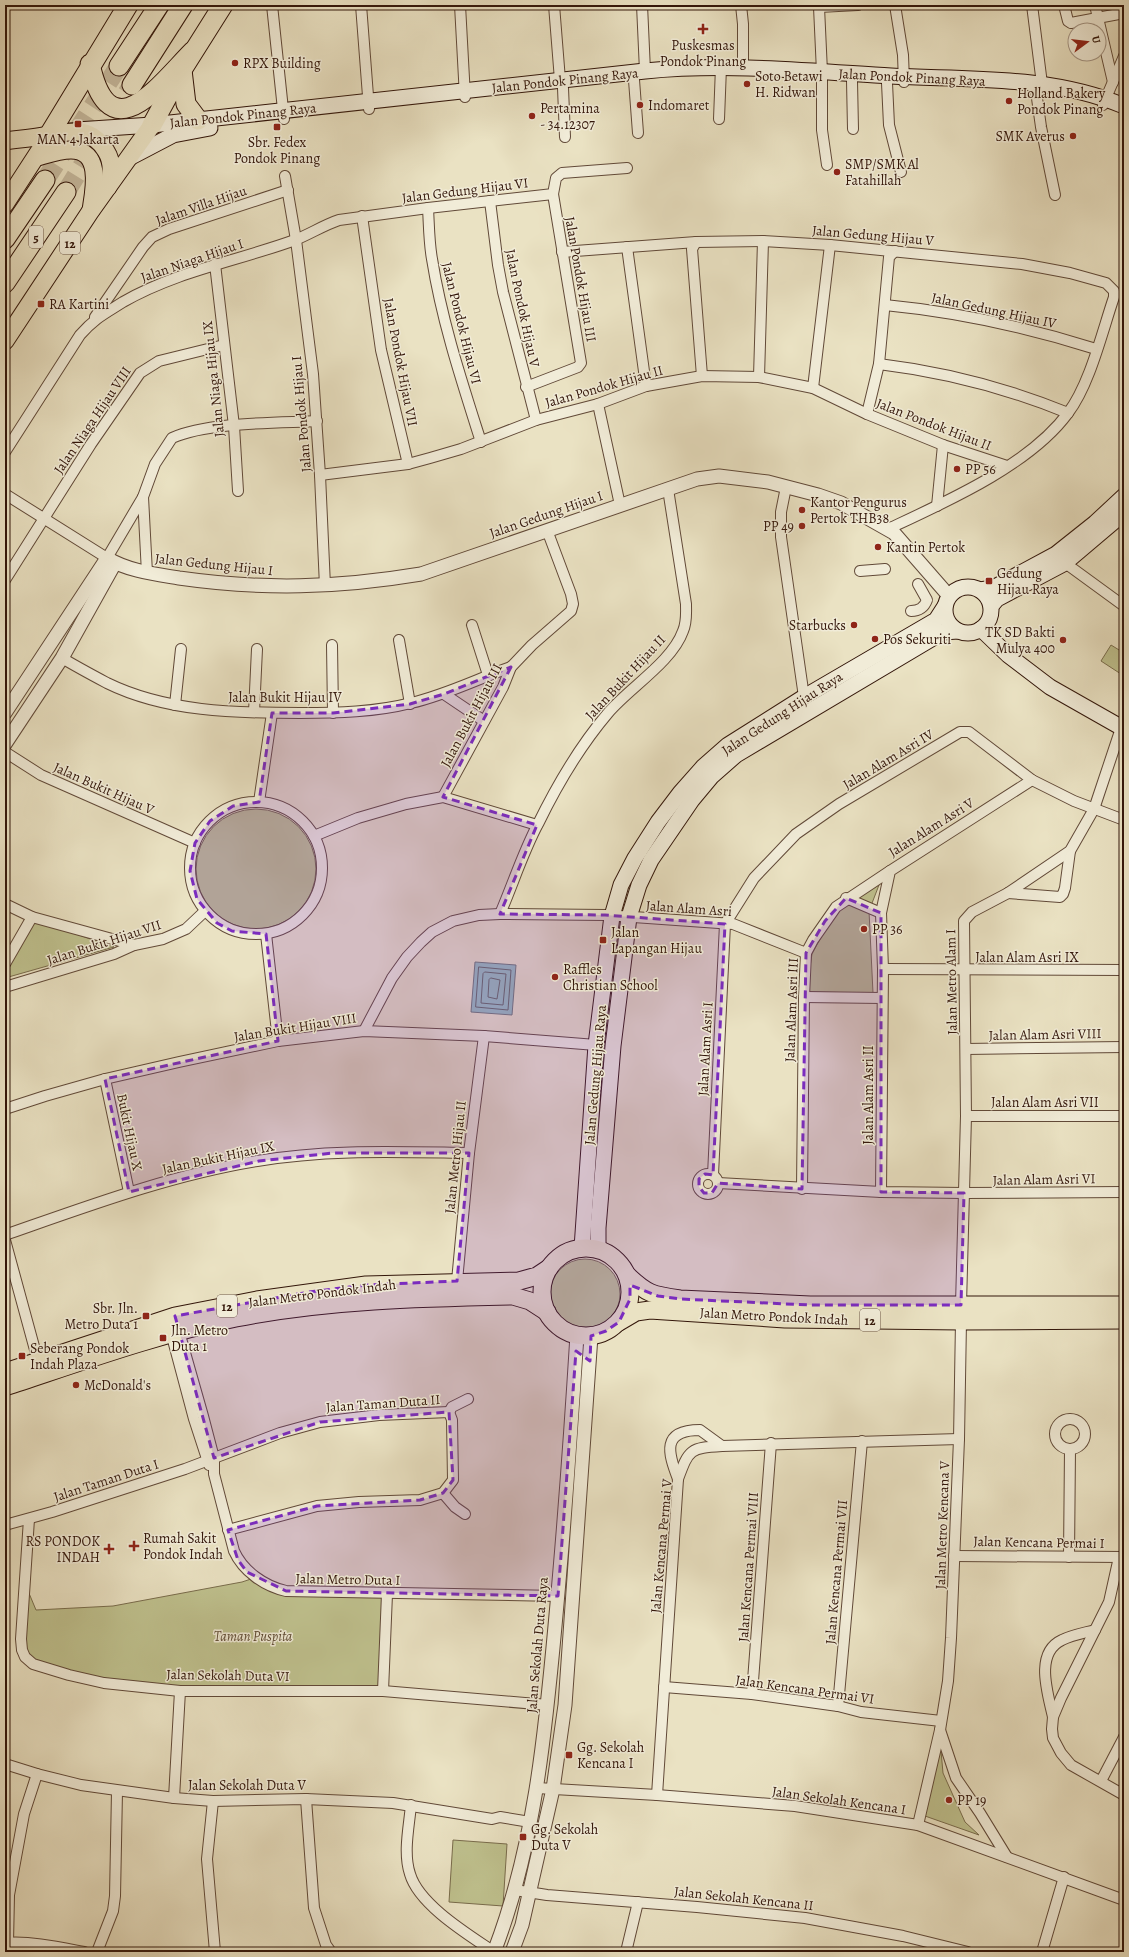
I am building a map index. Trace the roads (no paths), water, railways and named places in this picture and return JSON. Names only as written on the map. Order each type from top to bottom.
[{"type":"highway","points":[[5,204],[37,157],[90,64],[128,5]]},
{"type":"highway","points":[[119,66],[159,5]]},
{"type":"highway","points":[[132,85],[183,5]]},
{"type":"highway","points":[[152,125],[193,51],[223,5]]},
{"type":"highway","points":[[90,64],[100,95],[111,106],[124,108],[141,103],[151,96],[193,51]]},
{"type":"highway","points":[[182,70],[186,104],[198,120]]},
{"type":"highway","name":"12","points":[[5,341],[90,212],[131,157],[152,125]]},
{"type":"highway","name":"Jalan Pondok Pinang Raya","points":[[5,142],[72,131]]},
{"type":"highway","name":"12","points":[[72,131],[85,133],[97,140],[108,154],[111,172],[107,189]]},
{"type":"highway","points":[[37,157],[72,150],[79,152],[92,163],[95,178],[90,212]]},
{"type":"highway","name":"5","points":[[5,239],[45,180]]},
{"type":"highway","name":"5","points":[[5,282],[66,192]]},
{"type":"highway","name":"12","points":[[590,1249],[612,1256],[627,1275],[630,1287],[630,1299],[626,1311],[619,1322],[606,1331],[584,1336],[563,1330],[547,1312],[542,1293],[543,1284],[549,1268],[563,1254],[590,1249]]},
{"type":"highway","name":"Jalan Metro Pondok Indah","points":[[5,1372],[38,1361],[173,1325],[257,1300],[366,1285],[457,1281],[519,1281],[537,1276],[549,1268]]},
{"type":"highway","name":"Jalan Metro Pondok Indah","points":[[627,1275],[642,1289],[658,1296],[680,1299],[1124,1320]]},
{"type":"highway","name":"Jalan Metro Pondok Indah","points":[[5,1387],[173,1325],[236,1318],[279,1311],[393,1300],[513,1296],[530,1301],[547,1312]]},
{"type":"highway","name":"Jalan Metro Pondok Indah","points":[[619,1322],[636,1312],[650,1310],[785,1319],[961,1313],[1124,1305]]},
{"type":"main road","name":"Jalan Pondok Pinang Raya","points":[[72,131],[198,120],[256,118],[562,84],[642,76],[721,71],[1042,88],[1067,95],[1124,106]]},
{"type":"main road","name":"Jalan Pondok Pinang Raya","points":[[822,76],[852,81],[887,83],[904,80]]},
{"type":"main road","name":"Jalan Pondok Pinang Raya","points":[[1104,102],[1124,114]]},
{"type":"main road","name":"Jalan Pondok Pinang Raya","points":[[131,157],[173,134],[256,118]]},
{"type":"main road","points":[[980,590],[993,588],[1060,559],[1124,496]]},
{"type":"main road","points":[[991,606],[985,594],[980,590],[974,588],[960,588],[947,601],[947,621],[958,631],[970,633],[981,629],[989,619],[991,606],[997,599],[1060,559],[1124,513]]},
{"type":"main road","name":"Jalan Gedung Hijau Raya","points":[[590,1249],[583,1228],[596,1045],[612,916],[621,885],[658,822],[703,767],[728,745],[804,697],[936,620],[947,601]]},
{"type":"main road","points":[[981,629],[1008,655],[1050,687],[1123,726]]},
{"type":"main road","name":"Jalan Gedung Hijau Raya","points":[[590,1249],[598,1228],[613,1046],[629,917],[639,885],[651,860],[692,800],[712,776],[736,755],[942,632],[958,631]]},
{"type":"main road","points":[[583,1228],[593,1231],[598,1228]]},
{"type":"street","points":[[272,5],[284,115]]},
{"type":"street","points":[[361,5],[368,105]]},
{"type":"street","points":[[460,5],[465,94]]},
{"type":"street","points":[[554,5],[562,84],[565,137]]},
{"type":"street","points":[[638,132],[642,76],[642,5]]},
{"type":"street","points":[[741,5],[743,24],[743,72]]},
{"type":"street","points":[[827,165],[823,136],[819,8],[858,5]]},
{"type":"street","points":[[894,5],[904,80]]},
{"type":"street","points":[[1032,5],[1042,88],[1040,124],[1055,195]]},
{"type":"street","points":[[1064,5],[1070,23],[1124,13]]},
{"type":"street","points":[[1095,5],[1113,82]]},
{"type":"street","points":[[1104,102],[1124,56]]},
{"type":"street","points":[[719,119],[721,71]]},
{"type":"street","points":[[852,81],[853,130]]},
{"type":"street","points":[[887,83],[889,125],[901,172]]},
{"type":"street","points":[[553,194],[556,178],[562,173],[627,168]]},
{"type":"street","points":[[285,176],[296,240]]},
{"type":"street","name":"Jalam Villa Hijau","points":[[93,320],[143,247],[156,235],[288,190]]},
{"type":"street","name":"Jalan Gedung Hijau VI","points":[[296,240],[327,224],[362,216],[553,194]]},
{"type":"street","name":"Jalan Pondok Hijau III","points":[[526,387],[578,368],[581,360],[553,194]]},
{"type":"street","name":"Jalan Pondok Hijau V","points":[[490,201],[500,279],[526,387],[536,420]]},
{"type":"street","name":"Jalan Pondok Hijau VI","points":[[428,208],[432,258],[439,296],[448,334],[481,442]]},
{"type":"street","name":"Jalan Pondok Hijau VII","points":[[362,216],[381,350],[408,464]]},
{"type":"street","name":"Jalan Niaga Hijau I","points":[[5,452],[80,335],[93,320],[147,289],[215,264],[296,240]]},
{"type":"street","name":"Jalan Pondok Hijau I","points":[[296,240],[317,421],[325,586]]},
{"type":"street","points":[[759,377],[763,241]]},
{"type":"street","name":"Jalan Gedung Hijau V","points":[[562,252],[696,242],[763,241],[830,245],[1022,264],[1070,273],[1106,283],[1113,288],[1114,297],[1096,349],[1077,398],[1068,413],[1045,437],[1007,466],[938,506],[888,529]]},
{"type":"street","points":[[696,242],[692,249],[702,376]]},
{"type":"street","points":[[813,388],[830,245]]},
{"type":"street","points":[[628,247],[646,386]]},
{"type":"street","points":[[867,414],[879,364],[889,258],[895,251]]},
{"type":"street","name":"Jalan Niaga Hijau IX","points":[[215,264],[234,426],[238,491]]},
{"type":"street","name":"Jalan Gedung Hijau IV","points":[[885,305],[956,314],[992,321],[1048,334],[1096,349]]},
{"type":"street","name":"Jalan Niaga Hijau VIII","points":[[5,580],[91,444],[140,373],[159,361],[224,345]]},
{"type":"street","points":[[879,364],[962,378],[1016,393],[1068,413]]},
{"type":"street","name":"Jalan Pondok Hijau II","points":[[320,475],[408,464],[481,442],[536,420],[598,404],[646,386],[702,376],[759,377],[813,388],[867,414],[943,445],[1007,466]]},
{"type":"street","points":[[598,404],[620,505]]},
{"type":"street","points":[[5,744],[62,658],[94,602],[112,556],[143,497],[155,464],[172,438],[194,432],[234,426],[317,421]]},
{"type":"street","points":[[938,506],[943,445]]},
{"type":"street","name":"Jalan Gedung Hijau I","points":[[112,556],[147,573],[204,582],[259,587],[349,585],[421,574],[697,479],[719,476],[768,482],[841,503],[894,533],[947,601]]},
{"type":"street","points":[[786,487],[781,512],[782,536],[804,697]]},
{"type":"street","name":"Jalan Bukit Hijau II","points":[[500,914],[537,825],[554,794],[595,729],[609,711],[674,649],[683,632],[686,621],[686,604],[668,489]]},
{"type":"street","points":[[5,494],[44,518],[112,556]]},
{"type":"street","points":[[143,497],[147,573]]},
{"type":"street","name":"Jalan Bukit Hijau III","points":[[443,797],[503,687],[511,667],[532,645],[571,611],[573,604],[571,594],[547,530]]},
{"type":"street","points":[[5,713],[112,556]]},
{"type":"street","points":[[1060,559],[1124,606]]},
{"type":"street","points":[[860,571],[885,568]]},
{"type":"street","points":[[911,611],[918,611],[925,605],[926,600],[918,584]]},
{"type":"street","points":[[472,625],[488,675]]},
{"type":"street","points":[[399,640],[410,704]]},
{"type":"street","points":[[332,645],[333,713]]},
{"type":"street","points":[[175,705],[181,649]]},
{"type":"street","points":[[254,712],[257,649]]},
{"type":"street","name":"Jalan Bukit Hijau IV","points":[[62,658],[108,684],[175,705],[200,709],[272,713],[333,713],[410,704],[444,694],[511,667]]},
{"type":"street","points":[[444,694],[484,721]]},
{"type":"street","points":[[16,697],[30,706]]},
{"type":"street","points":[[259,802],[272,713]]},
{"type":"street","name":"Jalan Metro Alam I","points":[[961,1313],[966,1116],[964,921],[967,916],[1008,893],[1070,851],[1094,809],[1123,726]]},
{"type":"street","name":"Jalan Alam Asri IV","points":[[726,924],[754,878],[796,834],[839,804],[960,732],[969,732],[1032,780],[1094,809],[1124,820]]},
{"type":"street","name":"Jalan Bukit Hijau V","points":[[5,752],[41,776],[194,843]]},
{"type":"street","name":"Jalan Alam Asri V","points":[[883,970],[881,913],[890,871],[1032,780]]},
{"type":"street","points":[[314,836],[358,818],[406,804],[443,797],[537,825]]},
{"type":"street","points":[[259,802],[285,809],[306,825],[314,836],[320,851],[322,867],[321,883],[316,898],[307,911],[295,922],[281,930],[266,934],[249,935],[232,931],[218,923],[205,911],[197,899],[192,886],[190,864],[194,843],[201,831],[220,812],[239,804],[259,802]]},
{"type":"street","points":[[1008,893],[1060,897],[1065,888],[1070,851]]},
{"type":"street","name":"Jalan Alam Asri III","points":[[802,1189],[804,997],[806,953],[825,921],[836,907],[846,898],[890,871]]},
{"type":"street","points":[[846,898],[881,913]]},
{"type":"street","points":[[5,904],[32,917],[134,945]]},
{"type":"street","name":"Jalan Bukit Hijau VII","points":[[5,987],[114,954],[134,945],[163,939],[186,929],[205,911]]},
{"type":"street","points":[[364,1031],[392,978],[407,957],[432,932],[453,921],[479,915],[500,914],[612,916]]},
{"type":"street","name":"Jalan Alam Asri","points":[[612,916],[726,924],[743,927],[806,953]]},
{"type":"street","points":[[5,964],[32,917]]},
{"type":"street","name":"Jalan Alam Asri I","points":[[726,924],[716,1179],[802,1189],[964,1194]]},
{"type":"street","points":[[266,934],[278,1041]]},
{"type":"street","name":"Jalan Alam Asri IX","points":[[883,970],[1124,970]]},
{"type":"street","name":"Jalan Alam Asri II","points":[[881,1192],[883,970]]},
{"type":"street","points":[[804,997],[882,998]]},
{"type":"street","name":"Jalan Bukit Hijau VIII","points":[[5,1110],[45,1096],[105,1079],[278,1041],[364,1031],[484,1036],[596,1045]]},
{"type":"street","name":"Jalan Metro Hijau II","points":[[457,1281],[469,1153],[484,1036]]},
{"type":"street","name":"Jalan Alam Asri VIII","points":[[966,1049],[1124,1047]]},
{"type":"street","name":"Bukit Hijau X","points":[[105,1079],[129,1192]]},
{"type":"street","name":"Jalan Alam Asri VII","points":[[966,1116],[1124,1116]]},
{"type":"street","name":"Jalan Bukit Hijau IX","points":[[5,1235],[129,1192],[239,1164],[333,1153],[469,1153]]},
{"type":"street","name":"Jalan Alam Asri VI","points":[[964,1194],[1124,1192]]},
{"type":"street","points":[[5,1240],[38,1361]]},
{"type":"street","name":"Jalan Metro Kencana V","points":[[918,1825],[941,1726],[948,1681],[952,1638],[954,1556],[960,1438],[961,1313]]},
{"type":"street","name":"Jalan Metro Duta I","points":[[173,1325],[189,1380],[228,1530],[238,1560],[247,1572],[281,1590],[329,1593],[558,1596]]},
{"type":"street","points":[[512,1952],[522,1925],[553,1789],[565,1705],[590,1361],[584,1336]]},
{"type":"street","name":"Jalan Sekolah Duta Raya","points":[[494,1952],[507,1919],[515,1890],[537,1788],[548,1704],[558,1596],[576,1359],[584,1336]]},
{"type":"street","points":[[576,1359],[583,1358],[590,1361]]},
{"type":"street","points":[[449,1412],[452,1407],[468,1399]]},
{"type":"street","name":"Jalan Taman Duta II","points":[[210,1460],[280,1433],[320,1422],[379,1415],[449,1412],[452,1420],[452,1480],[443,1493]]},
{"type":"street","points":[[678,1479],[670,1455],[669,1447],[675,1438],[683,1432],[700,1430],[722,1446]]},
{"type":"street","name":"Jalan Kencana Permai V","points":[[657,1795],[678,1479],[688,1455],[694,1449],[722,1446],[771,1443],[960,1438]]},
{"type":"street","name":"Jalan Kencana Permai VII","points":[[838,1706],[862,1441]]},
{"type":"street","name":"Jalan Kencana Permai VIII","points":[[752,1694],[771,1443]]},
{"type":"street","points":[[1069,1556],[1070,1449]]},
{"type":"street","name":"Jalan Taman Duta I","points":[[5,1525],[29,1519],[210,1460]]},
{"type":"street","points":[[228,1530],[317,1506],[359,1502],[420,1500],[443,1493],[455,1508],[465,1514]]},
{"type":"street","name":"Jalan Sekolah Duta VI","points":[[29,1519],[21,1639],[22,1650],[25,1657],[33,1664],[69,1675],[104,1683],[180,1691],[383,1691],[548,1704]]},
{"type":"street","name":"Jalan Kencana Permai I","points":[[954,1556],[1122,1557]]},
{"type":"street","points":[[1053,1717],[1109,1602],[1122,1557]]},
{"type":"street","points":[[383,1691],[387,1594]]},
{"type":"street","points":[[1095,1630],[1061,1640],[1050,1649],[1045,1668],[1046,1687],[1053,1717],[1053,1738],[1061,1753],[1071,1765],[1124,1795]]},
{"type":"street","name":"Jalan Kencana Permai VI","points":[[664,1687],[752,1694],[838,1706],[861,1712],[941,1726]]},
{"type":"street","points":[[174,1798],[180,1691]]},
{"type":"street","name":"Jalan Metro Kencana V","points":[[941,1726],[956,1778],[980,1812],[1007,1856]]},
{"type":"street","points":[[1101,1781],[1124,1737]]},
{"type":"street","name":"Jalan Sekolah Duta V","points":[[5,1764],[37,1774],[82,1785],[174,1798],[213,1801],[306,1799],[411,1804],[492,1819],[498,1823],[529,1825]]},
{"type":"street","points":[[37,1774],[24,1814],[9,1895],[6,1943],[84,1952]]},
{"type":"street","name":"Jalan Sekolah Kencana I","points":[[537,1788],[657,1795],[795,1806],[918,1825],[1007,1856],[1124,1900]]},
{"type":"street","points":[[98,1952],[113,1910],[115,1896],[117,1791]]},
{"type":"street","points":[[306,1799],[314,1908],[326,1946],[331,1952]]},
{"type":"street","points":[[213,1801],[207,1859],[214,1951]]},
{"type":"street","points":[[411,1804],[407,1858],[410,1875],[416,1888],[438,1911],[460,1930],[494,1952]]},
{"type":"street","points":[[1042,1952],[1064,1877]]},
{"type":"street","name":"Jalan Sekolah Kencana II","points":[[515,1890],[805,1918],[903,1936],[968,1952]]},
{"type":"street","points":[[626,1952],[638,1902]]},
{"type":"water","points":[[475,962],[516,965],[512,1015],[471,1012]]},
{"type":"tunnel","points":[[45,180],[119,66]]},
{"type":"tunnel","points":[[66,192],[132,85]]},
{"type":"place","name":"Puskesmas Pondok Pinang","points":[[703,29]]},
{"type":"place","name":"RPX Building","points":[[235,63]]},
{"type":"place","name":"Soto Betawi H. Ridwan","points":[[747,84]]},
{"type":"place","name":"Holland Bakery Pondok Pinang","points":[[1009,101]]},
{"type":"place","name":"Indomaret","points":[[640,105]]},
{"type":"place","name":"Pertamina - 34.12307","points":[[532,116]]},
{"type":"place","name":"MAN 4 Jakarta","points":[[78,124]]},
{"type":"place","name":"Sbr. Fedex Pondok Pinang","points":[[277,127]]},
{"type":"place","name":"SMK Averus","points":[[1073,136]]},
{"type":"place","name":"SMP/SMK Al Fatahillah","points":[[837,172]]},
{"type":"place","name":"RA Kartini","points":[[41,304]]},
{"type":"place","name":"PP 56","points":[[957,469]]},
{"type":"place","name":"Kantor Pengurus Pertok THB38","points":[[802,510]]},
{"type":"place","name":"PP 49","points":[[802,526]]},
{"type":"place","name":"Kantin Pertok","points":[[878,547]]},
{"type":"place","name":"Gedung Hijau Raya","points":[[989,581]]},
{"type":"place","name":"Starbucks","points":[[854,625]]},
{"type":"place","name":"Pos Sekuriti","points":[[875,639]]},
{"type":"place","name":"TK SD Bakti Mulya 400","points":[[1063,640]]},
{"type":"place","name":"PP 36","points":[[864,929]]},
{"type":"place","name":"Jalan Lapangan Hijau","points":[[603,940]]},
{"type":"place","name":"Raffles Christian School","points":[[555,977]]},
{"type":"place","name":"Sbr. Jln. Metro Duta 1","points":[[146,1316]]},
{"type":"place","name":"Jln. Metro Duta 1","points":[[163,1338]]},
{"type":"place","name":"Seberang Pondok Indah Plaza","points":[[22,1356]]},
{"type":"place","name":"McDonald's","points":[[76,1385]]},
{"type":"place","name":"Rumah Sakit Pondok Indah","points":[[134,1546]]},
{"type":"place","name":"RS PONDOK INDAH","points":[[109,1549]]},
{"type":"place","name":"Gg. Sekolah Kencana I","points":[[569,1755]]},
{"type":"place","name":"PP 19","points":[[949,1800]]},
{"type":"place","name":"Gg. Sekolah Duta V","points":[[523,1837]]},
{"type":"park label","name":"Taman Puspita","points":[[253,1636]]}]
